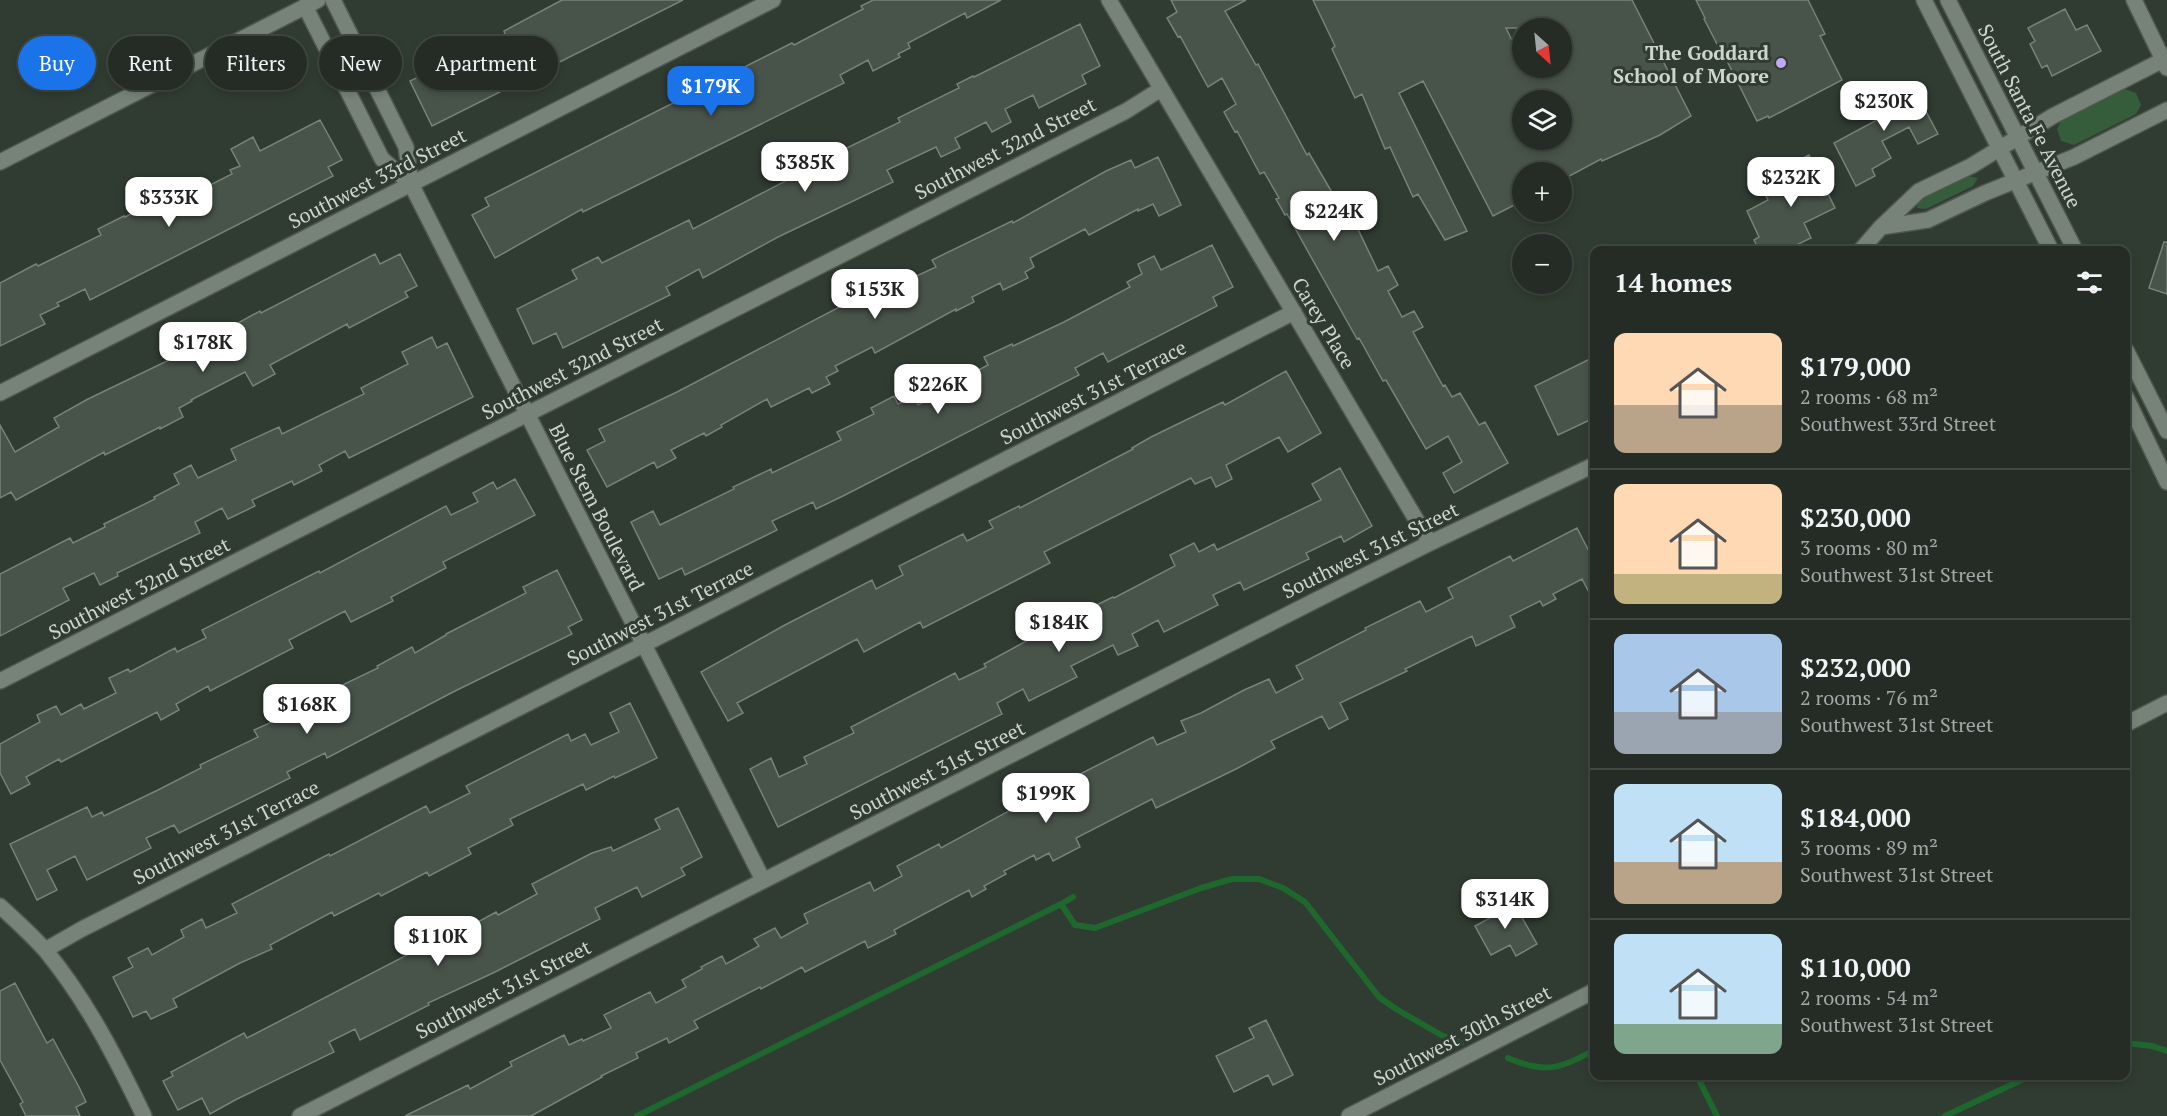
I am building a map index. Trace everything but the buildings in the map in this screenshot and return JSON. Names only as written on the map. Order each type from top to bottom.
[{"type":"street","name":"Blue Stem Boulevard","points":[[333,0],[406,147],[411,184],[763,880]]},
{"type":"street","name":"Southwest 33rd Street","points":[[0,393],[773,0]]},
{"type":"street","name":"Carey Place","points":[[1110,0],[1430,543]]},
{"type":"street","points":[[1924,0],[2049,246]]},
{"type":"street","name":"South Santa Fe Avenue","points":[[1948,0],[2073,246]]},
{"type":"street","points":[[1864,246],[1919,191],[1971,166],[2053,116],[2165,64],[2134,0]]},
{"type":"street","name":"Blue Stem Boulevard","points":[[312,3],[382,159],[411,184]]},
{"type":"street","points":[[0,162],[312,3]]},
{"type":"street","name":"Southwest 32nd Street","points":[[0,681],[1126,111],[1161,89]]},
{"type":"street","points":[[1881,227],[1928,220],[2074,157],[2167,110]]},
{"type":"street","name":"Southwest 31st Terrace","points":[[45,950],[82,929],[1294,312]]},
{"type":"street","points":[[2130,358],[2167,431]]},
{"type":"street","points":[[2130,405],[2167,482]]},
{"type":"street","name":"Southwest 31st Street","points":[[300,1116],[1430,543],[1590,467]]},
{"type":"street","points":[[2130,722],[2167,703]]},
{"type":"street","points":[[0,906],[45,950],[90,1012],[144,1116]]},
{"type":"street","name":"Southwest 30th Street","points":[[1349,1116],[1590,993]]},
{"type":"green space","points":[[2122,88],[2136,93],[2141,105],[2136,114],[2074,145],[2061,141],[2057,129],[2062,119]]},
{"type":"green space","points":[[1968,176],[1978,178],[1973,186],[1926,209],[1917,208],[1918,201]]},
{"type":"waterway","points":[[1073,897],[1061,904],[1075,925],[1095,928],[1201,888],[1232,879],[1259,879],[1283,888],[1305,902],[1379,997],[1443,1036],[1461,1043]]},
{"type":"waterway","points":[[637,1116],[1061,904]]},
{"type":"waterway","points":[[2130,1043],[2152,1046],[2167,1051]]},
{"type":"waterway","points":[[1508,1058],[1543,1068],[1572,1062],[1590,1052]]},
{"type":"waterway","points":[[1699,1080],[1717,1116]]},
{"type":"waterway","points":[[1945,1116],[2022,1080]]},
{"type":"place","name":"The Goddard School of Moore","points":[[1781,63]]}]
